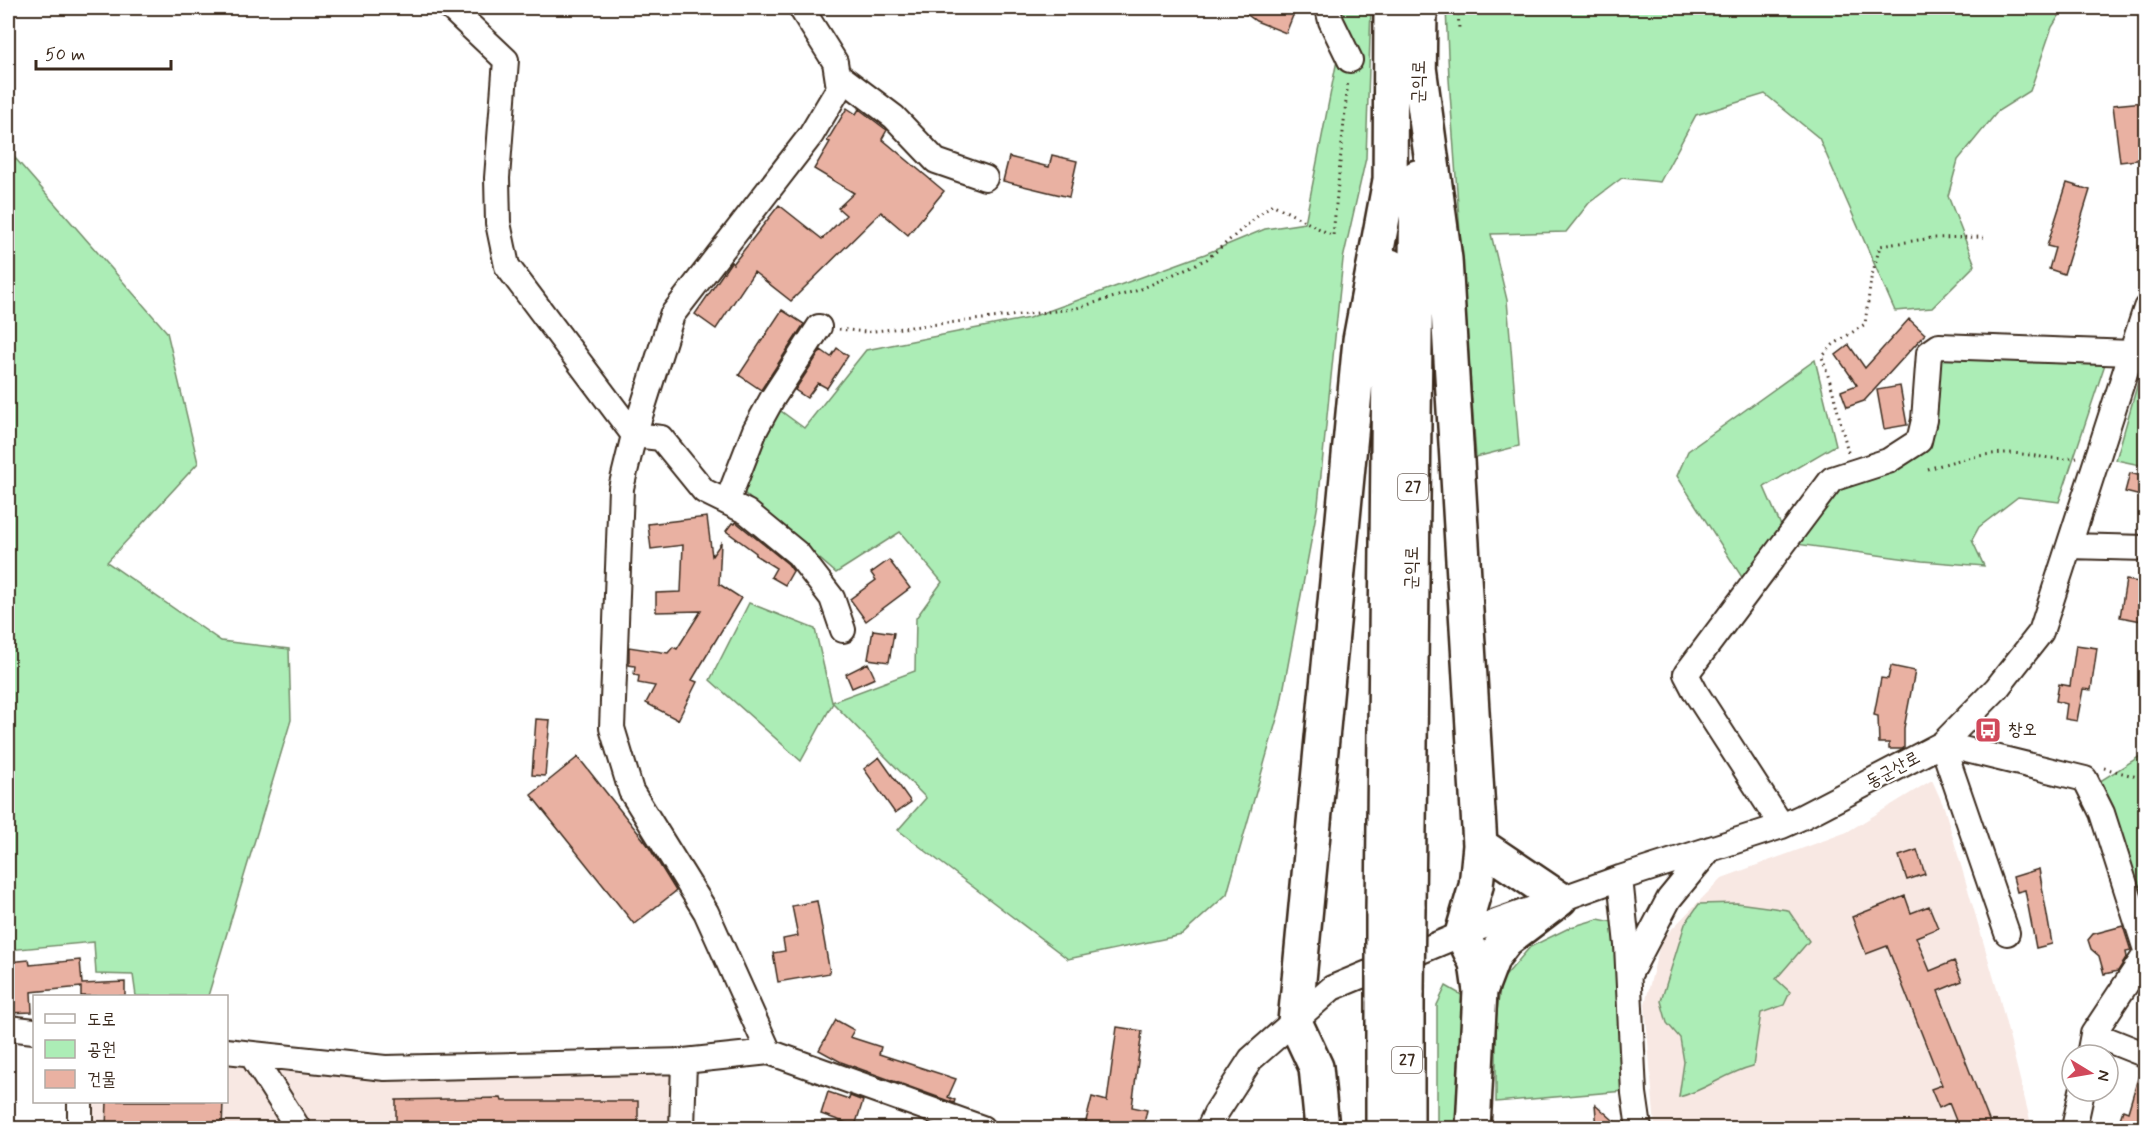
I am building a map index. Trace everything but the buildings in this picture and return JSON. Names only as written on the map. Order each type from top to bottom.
[{"type":"highway","name":"군익로","points":[[1391,8],[1390,180],[1396,911]]},
{"type":"highway","name":"군익로","points":[[1383,1128],[1395,994],[1420,8]]},
{"type":"highway","points":[[1419,67],[1445,259],[1480,844],[1476,886],[1462,934],[1476,963],[1480,991],[1473,1128]]},
{"type":"highway","points":[[1322,1128],[1316,1067],[1295,1022],[1360,340],[1390,180]]},
{"type":"highway","points":[[1480,844],[1560,899],[1506,940],[1493,957],[1480,991]]},
{"type":"highway","name":"군익로","points":[[1395,994],[1407,1128]]},
{"type":"street","points":[[450,8],[506,60],[497,178],[498,223],[507,266],[634,435],[661,438],[704,491],[747,512],[798,554],[832,598],[843,630]]},
{"type":"street","points":[[769,1052],[706,912],[631,791],[612,728],[621,488],[634,435],[672,315],[811,135],[839,88],[836,63],[801,8]]},
{"type":"street","points":[[1328,8],[1331,21],[1350,60]]},
{"type":"street","points":[[837,74],[894,117],[936,161],[985,178]]},
{"type":"street","name":"동군산로","points":[[1209,1128],[1216,1113],[1251,1059],[1332,988],[1462,934],[1620,878],[1782,826],[1942,744],[1997,688],[2041,632],[2145,308]]},
{"type":"street","points":[[727,502],[755,430],[772,399],[819,327]]},
{"type":"street","points":[[1782,826],[1686,674],[1832,479],[1888,461],[1919,441],[1924,420],[1929,353],[1939,346],[2132,353]]},
{"type":"street","points":[[2069,546],[2145,548]]},
{"type":"street","points":[[1942,744],[2007,933]]},
{"type":"street","points":[[1942,744],[2085,779],[2102,813],[2145,952],[2092,1043]]},
{"type":"street","points":[[1629,975],[1669,899],[1710,849]]},
{"type":"street","points":[[1620,878],[1629,975],[1634,1094],[1639,1128]]},
{"type":"street","points":[[8,1028],[33,1031]]},
{"type":"street","points":[[2120,1050],[2145,1055]]},
{"type":"street","points":[[228,1051],[385,1068],[684,1061],[769,1052],[982,1128]]},
{"type":"street","points":[[251,1054],[298,1128]]},
{"type":"street","points":[[682,1128],[684,1061]]},
{"type":"street","points":[[80,1103],[80,1128]]},
{"type":"street","points":[[2074,1128],[2079,1103]]},
{"type":"path","points":[[1458,8],[1459,29]]},
{"type":"path","points":[[819,327],[866,332],[1073,309],[1139,290],[1207,260],[1272,204],[1333,236],[1350,60]]},
{"type":"path","points":[[1853,471],[1822,357],[1833,345],[1865,324],[1871,279],[1880,246],[1932,238],[1984,237]]},
{"type":"path","points":[[1928,469],[1962,458],[2007,453],[2061,460],[2099,454]]},
{"type":"shaded area","points":[[1932,780],[1944,807],[1999,996],[2032,1128],[1655,1128],[1645,1004],[1661,940],[1722,878],[1847,832]]},
{"type":"shaded area","points":[[228,1066],[671,1075],[670,1128],[91,1128],[93,1103],[228,1103]]},
{"type":"green space","points":[[1332,8],[1371,8],[1366,158],[1343,259],[1318,504],[1280,708],[1227,894],[1182,935],[1068,959],[898,830],[926,798],[833,703],[801,761],[710,680],[749,603],[815,629],[832,702],[915,671],[916,618],[942,582],[900,532],[836,573],[744,493],[778,409],[804,428],[866,350],[1029,318],[1205,254],[1265,229],[1305,223],[1338,55]]},
{"type":"green space","points":[[1446,8],[2064,8],[2052,27],[2030,91],[1998,111],[1958,160],[1948,196],[1975,265],[1932,308],[1895,311],[1819,138],[1765,94],[1696,115],[1660,182],[1622,178],[1589,203],[1566,232],[1491,234],[1507,300],[1519,446],[1476,457]]},
{"type":"green space","points":[[8,150],[167,332],[198,463],[107,562],[221,641],[289,649],[291,720],[208,995],[136,995],[133,975],[96,974],[94,942],[8,950]]},
{"type":"green space","points":[[1938,354],[2106,361],[2059,502],[2018,497],[1979,527],[1972,540],[1984,566],[1922,561],[1796,544],[1836,488],[1926,444]]},
{"type":"green space","points":[[2145,358],[2145,466],[2116,460]]},
{"type":"green space","points":[[1815,360],[1836,445],[1764,487],[1782,528],[1745,582],[1677,476],[1688,451]]},
{"type":"green space","points":[[2145,753],[2146,908],[2141,911],[2097,783]]},
{"type":"green space","points":[[1737,903],[1788,910],[1809,941],[1776,979],[1790,992],[1784,1005],[1761,1013],[1753,1066],[1679,1097],[1684,1062],[1680,1038],[1667,1023],[1661,1001],[1685,924],[1699,904]]},
{"type":"green space","points":[[1598,919],[1613,922],[1624,1091],[1496,1102],[1496,1019],[1501,981],[1530,947],[1571,927]]},
{"type":"green space","points":[[1446,986],[1472,1001],[1471,1128],[1437,1128],[1437,1005]]},
{"type":"place","name":"창오","points":[[1988,730]]}]
